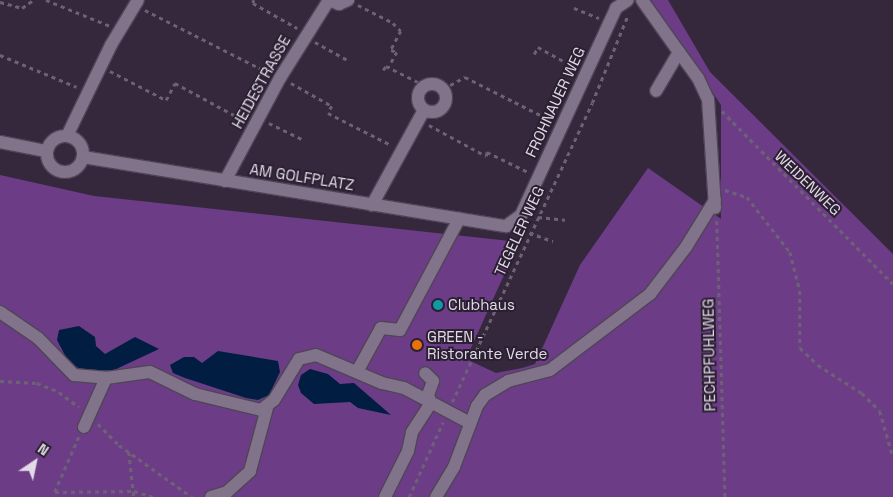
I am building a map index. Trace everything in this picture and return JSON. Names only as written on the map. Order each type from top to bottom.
[{"type":"street","name":"HEIDESTRASSE","points":[[225,182],[280,78],[329,0],[338,4],[348,0]]},
{"type":"street","points":[[436,497],[457,461],[470,423],[485,395],[508,381],[550,370],[650,294],[686,247],[717,201],[708,99],[698,78],[642,0]]},
{"type":"street","points":[[67,136],[87,91],[136,2]]},
{"type":"street","name":"FROHNAUER WEG","points":[[516,220],[538,178],[616,8],[629,4]]},
{"type":"street","points":[[656,91],[679,52]]},
{"type":"street","points":[[372,204],[421,114],[417,98],[424,85],[435,84],[443,89],[446,95],[444,106],[436,112],[421,114]]},
{"type":"street","points":[[67,136],[79,142],[83,157],[76,168],[65,173],[50,165],[46,151],[53,140],[67,136]]},
{"type":"street","points":[[0,142],[46,151]]},
{"type":"street","name":"AM GOLFPLATZ","points":[[83,157],[225,182],[501,226],[516,220]]},
{"type":"street","points":[[358,370],[381,328],[400,330],[459,219]]},
{"type":"street","points":[[0,312],[38,338],[74,375],[106,378],[150,372],[206,398],[254,410],[267,408]]},
{"type":"street","points":[[211,497],[228,495],[250,471],[267,408],[293,366],[307,355],[327,358],[358,370],[470,423]]},
{"type":"street","points":[[425,373],[433,381],[428,395],[431,403]]},
{"type":"street","points":[[86,421],[106,378]]},
{"type":"street","points":[[385,497],[408,451],[412,432],[431,403]]},
{"type":"path","points":[[0,2],[22,8],[33,0]]},
{"type":"path","points":[[46,0],[120,30]]},
{"type":"path","points":[[254,0],[252,3],[347,60]]},
{"type":"path","points":[[136,2],[332,106],[328,113],[400,150]]},
{"type":"path","name":"TEGELER WEG","points":[[409,497],[592,103],[629,4]]},
{"type":"path","points":[[574,8],[609,23]]},
{"type":"path","points":[[368,10],[401,31],[391,50],[396,52],[389,67]]},
{"type":"path","points":[[534,54],[538,47],[586,73]]},
{"type":"path","points":[[0,55],[87,91]]},
{"type":"path","points":[[100,66],[166,100],[175,83],[256,122],[304,140]]},
{"type":"path","points":[[383,70],[386,66],[389,67],[424,85]]},
{"type":"path","points":[[443,89],[464,77],[562,126]]},
{"type":"path","name":"WEIDENWEG","points":[[708,99],[893,284]]},
{"type":"path","points":[[421,114],[486,156],[487,152],[538,178]]},
{"type":"path","points":[[717,201],[736,191],[746,196],[790,252],[800,291],[800,348],[818,366],[862,393],[880,411],[893,458]]},
{"type":"path","name":"PECHPFUHLWEG","points":[[717,201],[720,245],[720,395],[725,497]]},
{"type":"path","points":[[516,220],[538,217],[565,220]]},
{"type":"path","points":[[516,220],[530,233],[554,241]]},
{"type":"path","points":[[0,381],[37,383],[59,392],[86,421],[192,497]]},
{"type":"path","points":[[86,421],[55,492],[134,492],[154,497]]},
{"type":"path","points":[[129,452],[134,497]]},
{"type":"shaded area","points":[[651,0],[668,0],[710,72],[893,254],[893,497],[0,497],[0,175],[94,196],[519,242],[466,359],[496,373],[522,368],[535,364],[580,265],[648,168],[721,219],[721,105]]},
{"type":"water","points":[[79,326],[95,337],[96,346],[105,354],[135,337],[159,349],[112,371],[86,372],[69,363],[57,340],[59,330]]},
{"type":"water","points":[[218,351],[278,361],[280,372],[269,395],[258,400],[246,398],[173,373],[170,365],[184,357],[194,357],[202,363]]},
{"type":"water","points":[[310,369],[328,374],[340,384],[354,383],[391,415],[358,408],[350,402],[314,404],[301,393],[298,385],[301,375]]},
{"type":"place","name":"Clubhaus","points":[[438,305]]},
{"type":"place","name":"GREEN - Ristorante Verde","points":[[417,345]]}]
